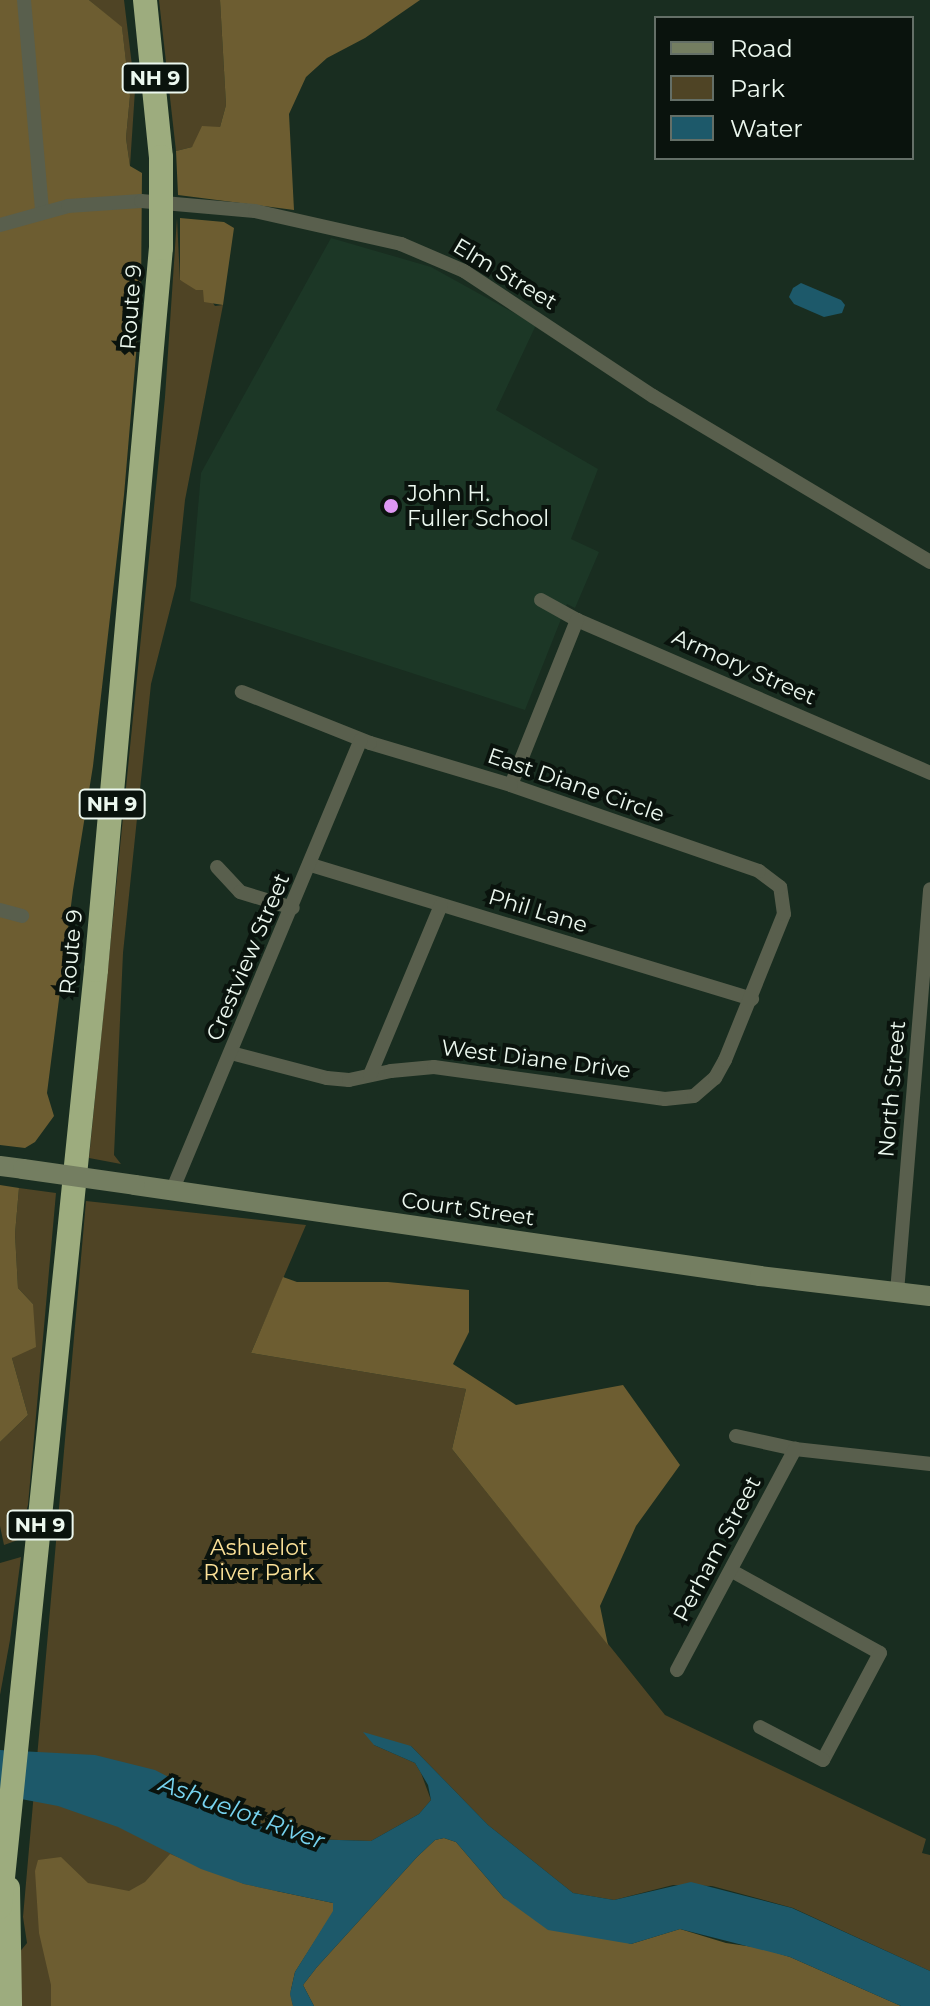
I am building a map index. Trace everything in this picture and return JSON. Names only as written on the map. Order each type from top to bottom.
[{"type":"highway","name":"Route 9","points":[[0,1907],[96,970],[161,248],[161,157],[145,0]]},
{"type":"highway","name":"NH 9","points":[[7,1843],[10,2006]]},
{"type":"main road","name":"Court Street","points":[[0,1166],[930,1296]]},
{"type":"street","points":[[24,0],[42,211]]},
{"type":"street","name":"Elm Street","points":[[0,225],[42,211],[128,201],[220,206],[341,228],[422,252],[464,271],[653,396],[930,562]]},
{"type":"street","name":"Armory Street","points":[[541,600],[577,620],[930,773]]},
{"type":"street","points":[[511,785],[577,620]]},
{"type":"street","name":"East Diane Circle","points":[[242,692],[361,740],[511,785],[773,879],[784,898],[784,914],[752,999]]},
{"type":"street","name":"Crestview Street","points":[[172,1191],[361,740]]},
{"type":"street","name":"Phil Lane","points":[[311,865],[752,999]]},
{"type":"street","points":[[217,867],[228,883],[240,892],[293,908]]},
{"type":"street","name":"North Street","points":[[897,1292],[930,889]]},
{"type":"street","points":[[370,1075],[441,905]]},
{"type":"street","points":[[0,910],[22,916]]},
{"type":"street","name":"West Diane Drive","points":[[231,1053],[327,1078],[349,1080],[434,1067],[681,1099],[706,1088],[725,1060],[752,999]]},
{"type":"street","points":[[736,1436],[795,1449],[930,1464]]},
{"type":"street","name":"Perham Street","points":[[677,1670],[795,1449]]},
{"type":"street","points":[[732,1571],[880,1653],[823,1760],[760,1727]]},
{"type":"shaded area","points":[[0,0],[89,0],[122,27],[130,96],[126,138],[130,166],[142,173],[141,296],[124,495],[93,766],[73,890],[47,1093],[54,1116],[35,1142],[25,1148],[0,1145]]},
{"type":"shaded area","points":[[220,0],[420,0],[365,38],[327,58],[306,77],[289,114],[294,210],[178,195],[176,151],[192,147],[202,126],[220,127],[226,105]]},
{"type":"shaded area","points":[[180,218],[224,222],[234,228],[223,305],[204,302],[203,290],[196,290],[180,280]]},
{"type":"shaded area","name":"John H. Fuller School","points":[[331,238],[431,267],[536,325],[496,410],[598,469],[571,539],[599,552],[575,608],[567,604],[525,710],[190,601],[201,473]]},
{"type":"shaded area","points":[[0,1185],[19,1188],[15,1234],[18,1288],[33,1304],[36,1347],[12,1358],[28,1415],[0,1442]]},
{"type":"shaded area","points":[[283,1277],[297,1282],[388,1282],[469,1290],[469,1332],[453,1364],[516,1405],[623,1385],[680,1465],[636,1526],[600,1606],[608,1645],[452,1449],[466,1389],[251,1353]]},
{"type":"shaded area","points":[[444,1838],[456,1842],[504,1898],[631,1944],[680,1929],[726,1943],[760,1948],[790,1957],[901,2006],[314,2006],[303,1985],[417,1857],[435,1840]]},
{"type":"shaded area","points":[[170,1854],[244,1884],[333,1903],[334,1911],[295,1972],[290,1994],[293,2006],[51,2006],[51,1985],[39,1933],[35,1871],[38,1860],[61,1857],[88,1883],[129,1891],[145,1882]]},
{"type":"green space","points":[[89,0],[124,0],[135,90],[130,166],[126,138],[130,96],[122,28]]},
{"type":"green space","points":[[159,0],[220,0],[226,105],[220,127],[192,147],[176,151]]},
{"type":"green space","points":[[177,218],[180,280],[203,289],[215,306],[223,305],[185,500],[176,586],[151,684],[123,953],[114,1155],[121,1164],[89,1158],[165,397]]},
{"type":"green space","points":[[19,1188],[56,1193],[28,1505],[18,1540],[4,1545],[0,1526],[0,1442],[28,1415],[12,1358],[33,1304],[18,1288],[15,1234]]},
{"type":"green space","name":"Ashuelot River Park","points":[[86,1201],[306,1225],[251,1353],[466,1389],[452,1449],[665,1715],[926,1839],[922,1853],[930,1855],[930,1971],[793,1908],[712,1886],[673,1885],[614,1900],[573,1893],[488,1825],[411,1746],[374,1745],[415,1763],[431,1800],[419,1814],[371,1841],[307,1839],[266,1825],[293,2006],[51,1985],[51,2006],[18,2006],[18,1954],[27,1943],[23,1917]]},
{"type":"green space","points":[[21,1557],[10,1640],[0,1695],[0,1563]]},
{"type":"water","points":[[801,283],[841,300],[845,305],[842,313],[824,317],[794,304],[789,297],[793,288]]},
{"type":"water","points":[[363,1732],[411,1746],[488,1825],[573,1893],[614,1900],[691,1882],[792,1908],[930,1971],[930,2006],[901,2006],[790,1957],[680,1929],[631,1944],[548,1930],[504,1898],[456,1842],[444,1838],[435,1840],[417,1857],[303,1985],[314,2006],[293,2006],[290,1994],[295,1972],[333,1911],[333,1903],[244,1884],[201,1869],[118,1827],[58,1806],[0,1795],[0,1750],[95,1755],[155,1770],[254,1821],[307,1839],[371,1841],[419,1814],[431,1800],[428,1785],[415,1763],[374,1745]]},
{"type":"place","name":"John H. Fuller School","points":[[391,506]]},
{"type":"water label","name":"Ashuelot River","points":[[242,1812]]}]
